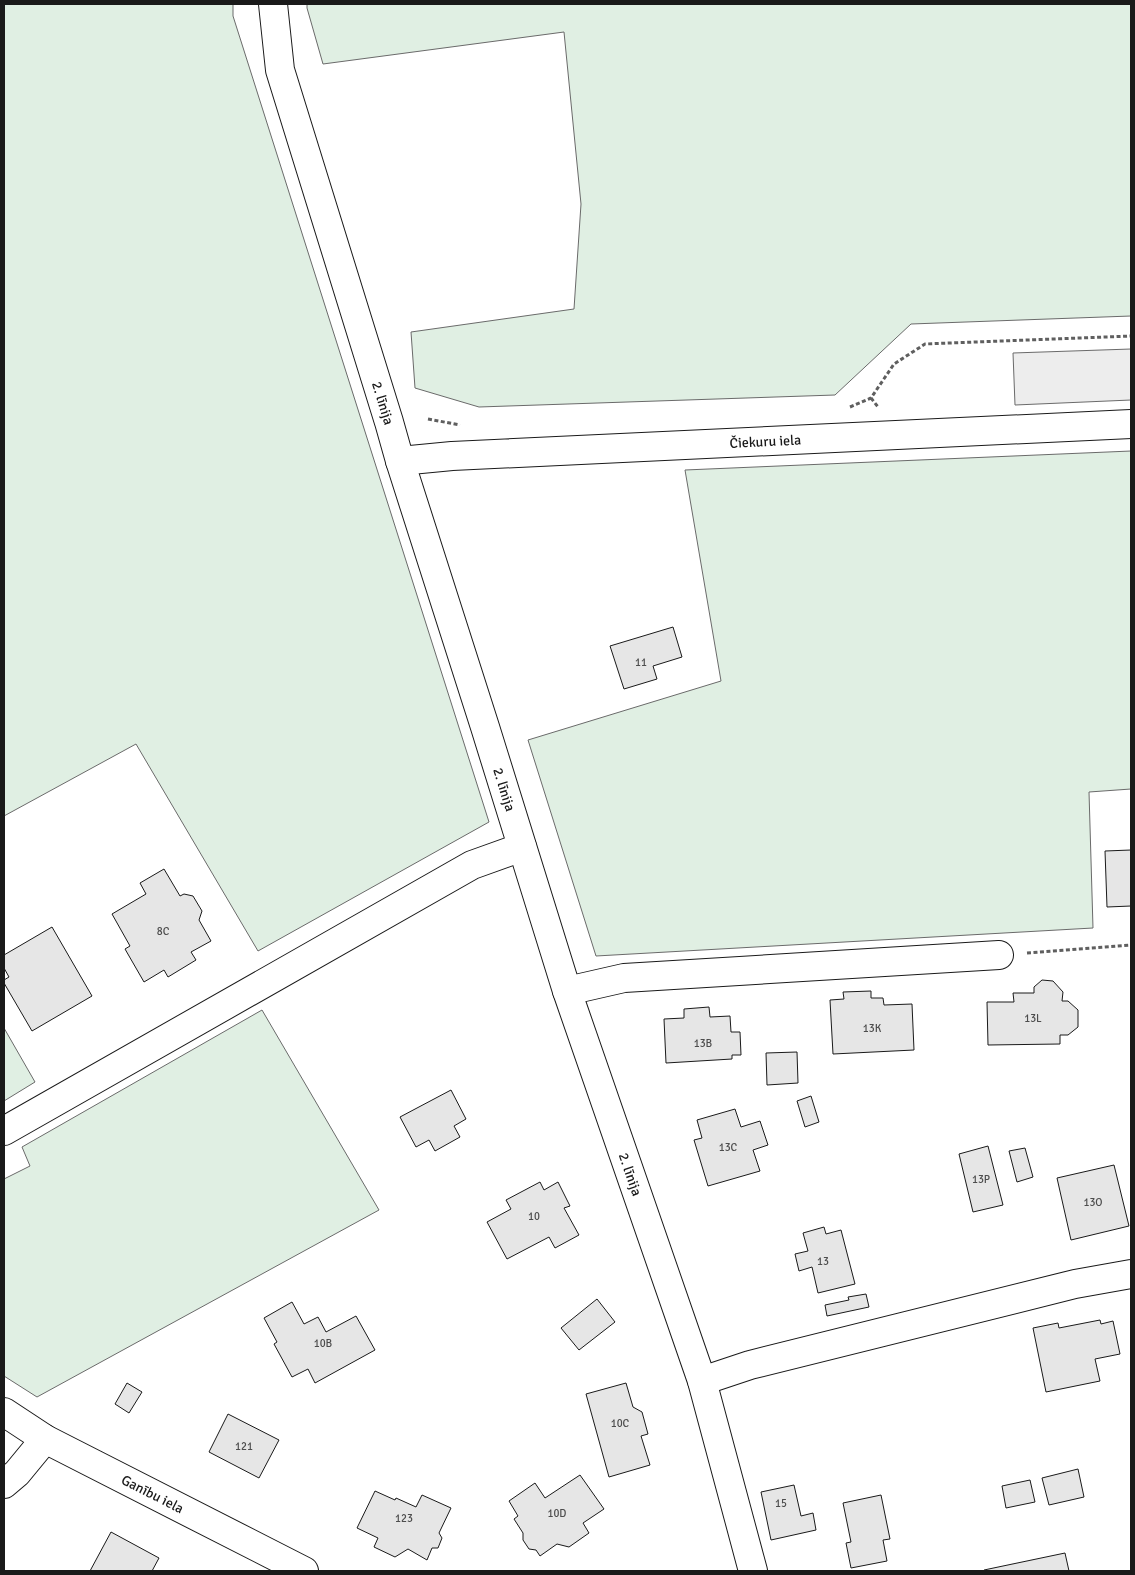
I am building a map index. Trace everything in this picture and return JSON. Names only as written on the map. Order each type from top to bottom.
[{"type":"street","name":"2. līnija","points":[[273,4],[280,70],[400,461],[567,991],[702,1381],[753,1571]]},
{"type":"street","name":"Čiekuru iela","points":[[400,461],[452,456],[1131,424]]},
{"type":"street","points":[[4,1131],[472,865],[522,847]]},
{"type":"street","points":[[567,991],[624,978],[999,955]]},
{"type":"street","points":[[702,1381],[759,1363],[1075,1284],[1131,1274]]},
{"type":"street","name":"Ganību iela","points":[[4,1412],[45,1439],[304,1571]]},
{"type":"street","points":[[4,1484],[17,1473],[45,1439]]},
{"type":"path","points":[[846,409],[871,398],[894,364],[925,344],[1131,336]]},
{"type":"path","points":[[428,420],[466,425]]},
{"type":"path","points":[[999,955],[1131,945]]},
{"type":"green space","points":[[4,4],[233,4],[233,16],[489,822],[258,951],[136,744],[4,816]]},
{"type":"green space","points":[[307,4],[1131,4],[1131,316],[911,324],[835,395],[479,407],[415,388],[411,332],[574,309],[581,204],[564,32],[323,64]]},
{"type":"green space","points":[[1131,451],[1131,789],[1089,792],[1093,928],[596,956],[528,740],[721,681],[685,470]]},
{"type":"green space","points":[[262,1010],[379,1210],[37,1397],[4,1376],[4,1179],[30,1166],[22,1147]]},
{"type":"green space","points":[[4,1028],[35,1082],[4,1101]]},
{"type":"shaded area","points":[[1131,349],[1131,400],[1015,405],[1013,353]]},
{"type":"building","points":[[673,627],[682,657],[653,666],[657,679],[624,689],[610,646]]},
{"type":"building","points":[[1131,850],[1131,906],[1107,907],[1105,851]]},
{"type":"building","points":[[164,869],[180,896],[184,894],[193,896],[202,911],[199,920],[211,941],[191,952],[196,960],[168,977],[164,970],[144,982],[125,949],[130,946],[112,914],[146,894],[140,883]]},
{"type":"building","points":[[52,927],[92,996],[32,1031],[4,983],[4,980],[9,977],[4,968],[4,955]]},
{"type":"building","points":[[1042,980],[1053,981],[1063,992],[1062,1001],[1068,1001],[1078,1010],[1078,1027],[1068,1035],[1060,1035],[1060,1044],[988,1045],[987,1002],[1014,1002],[1013,993],[1034,993],[1034,987]]},
{"type":"building","points":[[871,991],[871,998],[883,998],[884,1005],[912,1004],[914,1050],[833,1054],[830,1000],[844,999],[843,992]]},
{"type":"building","points":[[709,1007],[710,1017],[730,1016],[731,1032],[740,1032],[741,1055],[732,1055],[732,1059],[666,1063],[664,1019],[684,1018],[684,1009]]},
{"type":"building","points":[[797,1052],[798,1083],[767,1085],[766,1053]]},
{"type":"building","points":[[451,1090],[466,1119],[454,1126],[460,1137],[435,1151],[429,1140],[416,1147],[400,1117]]},
{"type":"building","points":[[811,1096],[819,1122],[805,1127],[797,1101]]},
{"type":"building","points":[[735,1109],[741,1127],[760,1121],[768,1145],[753,1150],[760,1171],[708,1186],[694,1140],[702,1138],[697,1120]]},
{"type":"building","points":[[988,1146],[1003,1205],[973,1212],[959,1154]]},
{"type":"building","points":[[1025,1148],[1033,1177],[1017,1182],[1009,1151]]},
{"type":"building","points":[[1114,1165],[1129,1226],[1071,1240],[1057,1178]]},
{"type":"building","points":[[540,1182],[544,1190],[558,1182],[570,1206],[564,1208],[579,1235],[555,1248],[549,1237],[507,1259],[487,1222],[511,1209],[506,1200]]},
{"type":"building","points":[[824,1227],[826,1234],[841,1230],[855,1284],[818,1293],[812,1267],[799,1271],[795,1254],[808,1251],[803,1233]]},
{"type":"building","points":[[866,1294],[869,1307],[827,1316],[825,1305],[849,1300],[848,1297]]},
{"type":"building","points":[[597,1299],[615,1322],[579,1350],[561,1328]]},
{"type":"building","points":[[292,1302],[304,1324],[318,1317],[326,1332],[356,1316],[375,1350],[315,1383],[308,1369],[292,1377],[274,1344],[277,1342],[264,1318]]},
{"type":"building","points":[[1100,1320],[1101,1324],[1113,1321],[1120,1354],[1095,1359],[1100,1381],[1046,1392],[1033,1328],[1058,1323],[1059,1328]]},
{"type":"building","points":[[127,1383],[142,1392],[129,1413],[115,1404]]},
{"type":"building","points":[[626,1383],[633,1407],[642,1412],[648,1434],[641,1436],[650,1465],[609,1477],[586,1394]]},
{"type":"building","points":[[228,1414],[279,1440],[259,1478],[209,1452]]},
{"type":"building","points":[[1078,1469],[1084,1497],[1049,1505],[1042,1478]]},
{"type":"building","points":[[580,1475],[604,1509],[583,1523],[589,1533],[569,1547],[557,1544],[540,1556],[536,1550],[529,1549],[523,1540],[523,1533],[514,1519],[518,1516],[509,1501],[535,1483],[545,1498]]},
{"type":"building","points":[[1030,1480],[1035,1502],[1006,1508],[1002,1486]]},
{"type":"building","points":[[794,1485],[801,1516],[813,1513],[816,1530],[771,1540],[761,1492]]},
{"type":"building","points":[[375,1491],[416,1507],[422,1495],[451,1508],[439,1533],[442,1538],[438,1548],[432,1548],[427,1560],[408,1549],[395,1557],[374,1547],[378,1538],[357,1528]]},
{"type":"building","points":[[881,1495],[890,1539],[883,1540],[887,1561],[851,1568],[846,1543],[851,1542],[843,1503]]},
{"type":"building","points":[[111,1532],[159,1558],[152,1571],[90,1571]]},
{"type":"building","points":[[1065,1553],[1069,1571],[984,1571],[984,1570]]}]
